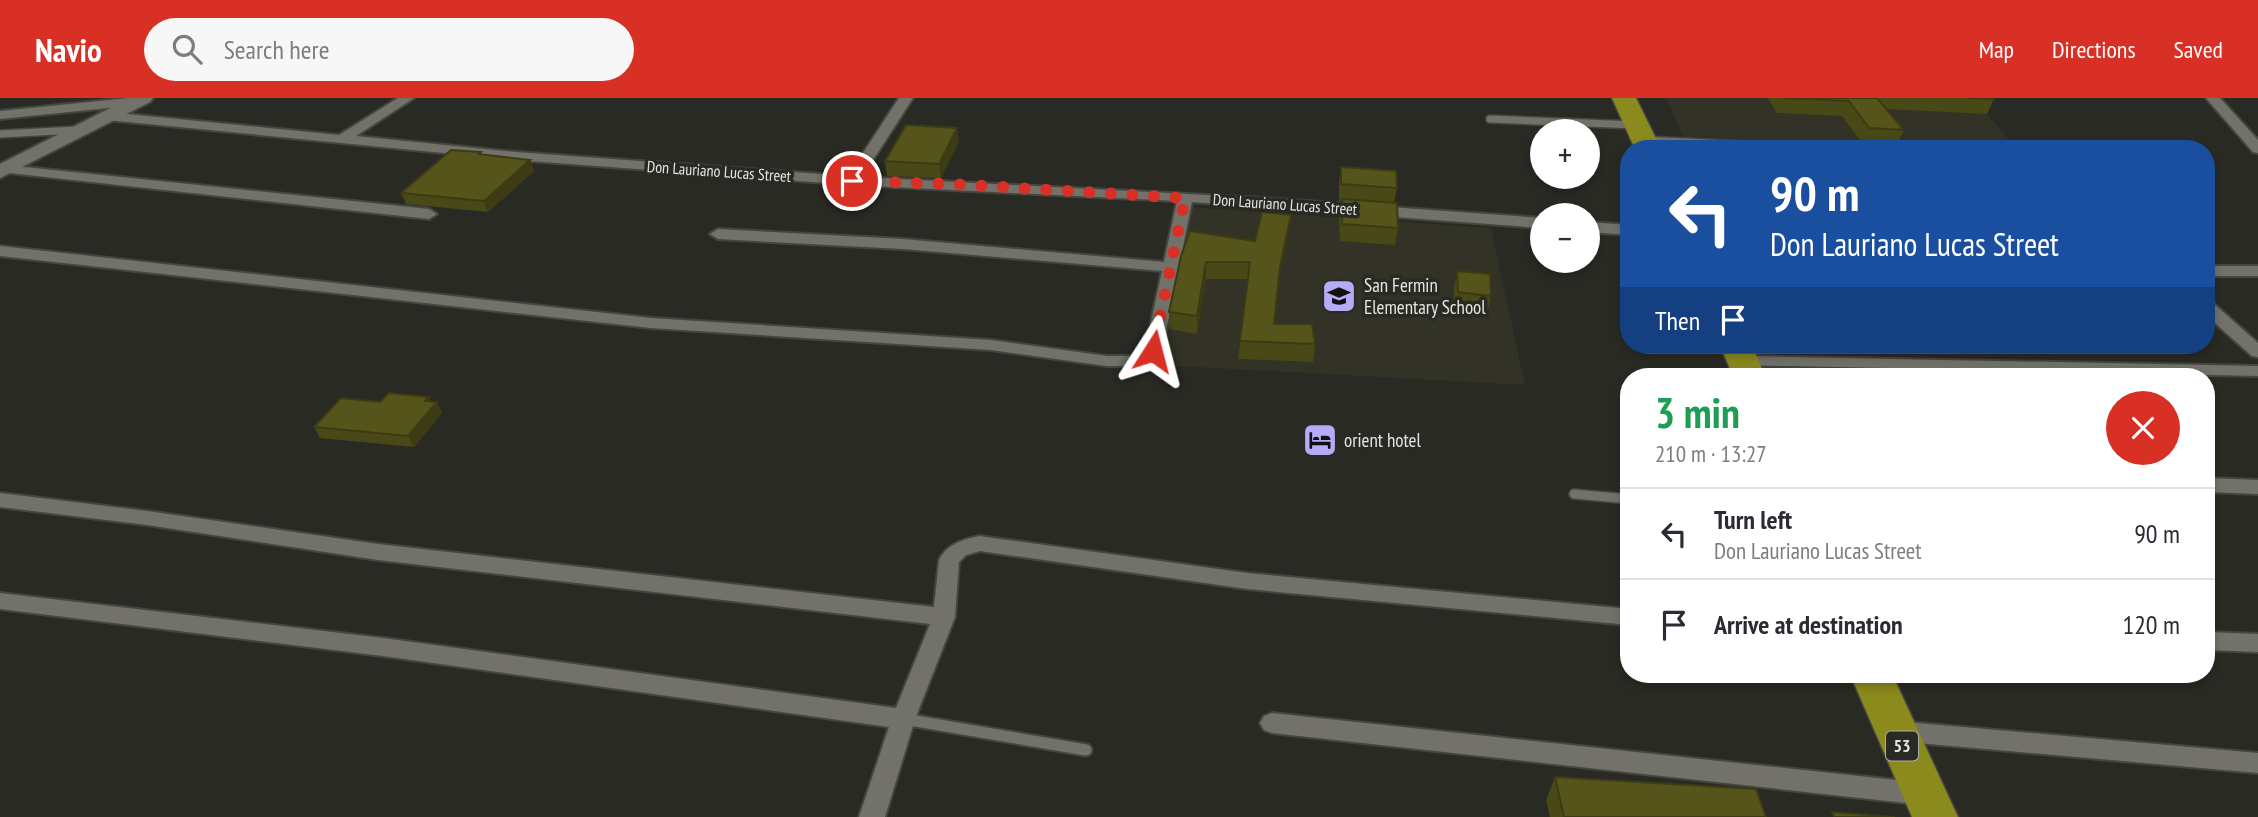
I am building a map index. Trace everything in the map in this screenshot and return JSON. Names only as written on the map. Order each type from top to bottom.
[{"type":"highway","points":[[1624,98],[1643,138]]},
{"type":"highway","name":"53","points":[[1875,683],[1929,805]]},
{"type":"street","points":[[342,139],[407,98]]},
{"type":"street","points":[[852,181],[906,98]]},
{"type":"street","points":[[2213,98],[2251,134],[2258,149]]},
{"type":"street","points":[[0,115],[141,100]]},
{"type":"street","points":[[3,171],[78,130],[141,100]]},
{"type":"street","name":"Don Lauriano Lucas Street","points":[[107,116],[516,156],[852,181],[1185,198],[1530,222]]},
{"type":"street","points":[[3,171],[429,214]]},
{"type":"street","points":[[0,251],[651,323],[991,345],[1107,361],[1134,361],[1146,358],[1153,351],[1185,198]]},
{"type":"street","points":[[1600,228],[1620,229]]},
{"type":"street","points":[[718,234],[903,244],[1170,267]]},
{"type":"street","points":[[2215,271],[2258,271]]},
{"type":"street","points":[[2215,314],[2258,352]]},
{"type":"street","points":[[1743,361],[2104,368]]},
{"type":"street","points":[[2215,370],[2258,371]]},
{"type":"street","points":[[2215,485],[2258,487]]},
{"type":"street","points":[[0,500],[148,517],[378,552],[944,617]]},
{"type":"street","points":[[872,817],[903,719],[944,617],[949,560],[959,550],[979,543],[1247,582],[1620,616]]},
{"type":"street","points":[[0,601],[383,647],[903,719]]},
{"type":"street","points":[[2215,641],[2258,643]]},
{"type":"street","points":[[1272,723],[1929,805]]},
{"type":"street","points":[[1895,731],[2258,763]]},
{"type":"lane","points":[[1490,119],[1677,140]]},
{"type":"lane","points":[[0,134],[78,130]]},
{"type":"lane","points":[[1574,494],[1620,498]]},
{"type":"lane","points":[[903,719],[1086,750]]},
{"type":"shaded area","points":[[1666,98],[1973,98],[2009,140],[1685,140]]},
{"type":"shaded area","name":"San Fermin Elementary School","points":[[1189,207],[1491,228],[1525,385],[1160,365]]},
{"type":"building","points":[[1782,98],[1877,98],[1904,130],[1869,128],[1849,101]]},
{"type":"building","points":[[906,125],[957,128],[939,164],[885,161]]},
{"type":"building","points":[[451,150],[530,160],[484,201],[401,193]]},
{"type":"building","points":[[1341,167],[1396,171],[1397,188],[1341,184]]},
{"type":"building","points":[[1342,199],[1397,203],[1398,228],[1342,224]]},
{"type":"building","points":[[1262,212],[1291,215],[1280,267],[1274,324],[1312,324],[1315,344],[1240,341],[1250,262],[1206,262],[1197,316],[1169,312],[1181,256],[1190,231],[1255,241]]},
{"type":"building","points":[[1457,271],[1490,274],[1491,296],[1458,292]]},
{"type":"building","points":[[389,393],[429,397],[425,401],[437,402],[408,436],[314,427],[341,398],[380,402]]},
{"type":"building","points":[[1555,777],[1756,789],[1766,817],[1564,817]]},
{"type":"building","points":[[1832,812],[1895,817],[1834,817]]},
{"type":"place","name":"San Fermin Elementary School","points":[[1339,296]]},
{"type":"place","name":"orient hotel","points":[[1320,440]]},
{"type":"route","points":[[852,181],[1185,198],[1153,351]]}]
